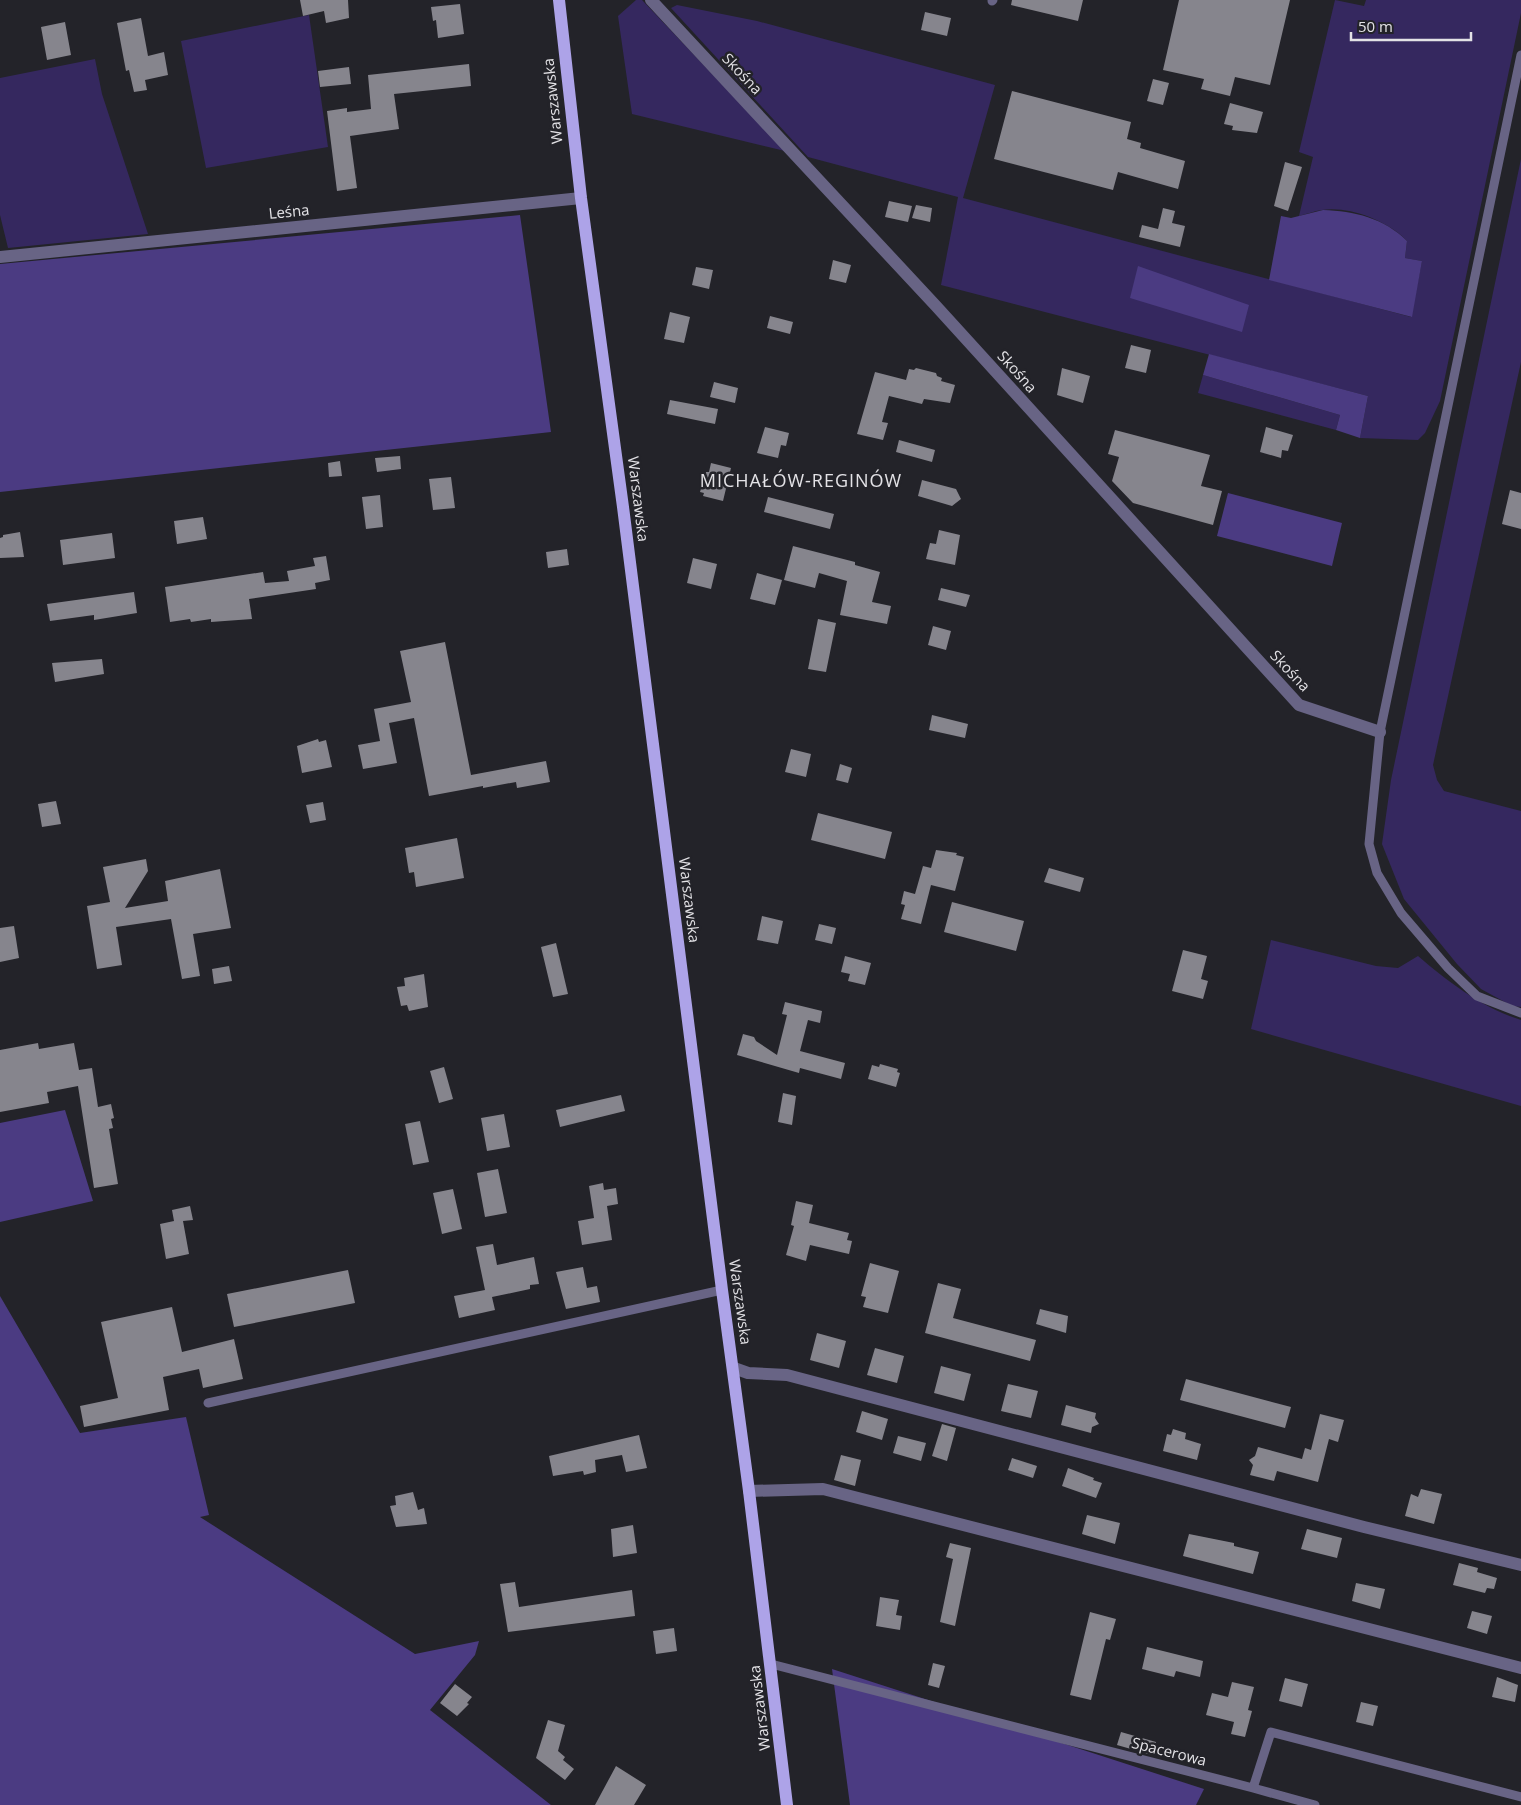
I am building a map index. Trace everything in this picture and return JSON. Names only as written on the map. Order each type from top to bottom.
[{"type":"main road","name":"Warszawska","points":[[559,0],[581,198],[623,507],[722,1290],[734,1368],[787,1805]]},
{"type":"street","name":"Skośna","points":[[651,0],[936,306],[1299,705],[1380,732]]},
{"type":"street","name":"Leśna","points":[[0,257],[581,198]]},
{"type":"street","points":[[734,1368],[748,1373],[787,1375],[1364,1527],[1521,1565]]},
{"type":"street","points":[[749,1491],[823,1489],[1521,1668]]},
{"type":"lane","points":[[1521,55],[1380,732],[1369,844],[1377,873],[1401,913],[1454,974],[1477,996],[1521,1013]]},
{"type":"lane","points":[[208,1403],[722,1290]]},
{"type":"lane","name":"Spacerowa","points":[[771,1664],[1315,1805]]},
{"type":"lane","points":[[1253,1788],[1270,1732],[1521,1798]]},
{"type":"shaded area","points":[[636,0],[642,0],[785,151],[632,114],[618,16]]},
{"type":"shaded area","points":[[1335,0],[1364,6],[1366,0],[1521,0],[1521,13],[1440,401],[1425,433],[1418,440],[1360,438],[1368,396],[941,285],[958,197],[808,157],[671,8],[677,5],[757,21],[995,85],[963,198],[1411,317],[1422,261],[1405,258],[1407,241],[1402,236],[1375,219],[1343,210],[1322,210],[1299,216],[1313,157],[1299,152]]},
{"type":"shaded area","points":[[309,15],[328,147],[206,168],[181,41]]},
{"type":"shaded area","points":[[95,59],[102,94],[148,234],[8,248],[0,215],[0,78]]},
{"type":"shaded area","points":[[1521,159],[1521,362],[1433,765],[1437,780],[1444,791],[1521,811],[1521,1007],[1512,1006],[1481,989],[1457,964],[1404,899],[1382,844],[1391,780]]},
{"type":"shaded area","points":[[1323,210],[1346,212],[1368,217],[1389,227],[1407,241],[1405,258],[1422,261],[1412,317],[1269,280],[1281,216],[1291,218]]},
{"type":"shaded area","points":[[520,215],[551,432],[0,492],[0,264]]},
{"type":"shaded area","points":[[1138,266],[1249,305],[1242,332],[1130,298]]},
{"type":"shaded area","points":[[1209,354],[1368,396],[1360,438],[1336,430],[1340,415],[1203,375]]},
{"type":"shaded area","points":[[1203,375],[1340,415],[1336,430],[1198,393]]},
{"type":"shaded area","points":[[1228,493],[1342,523],[1332,566],[1217,536]]},
{"type":"shaded area","points":[[1271,940],[1376,966],[1398,968],[1418,956],[1466,993],[1493,1009],[1521,1020],[1521,1106],[1251,1029]]},
{"type":"shaded area","points":[[65,1110],[93,1201],[0,1222],[0,1123]]},
{"type":"shaded area","points":[[0,1296],[80,1433],[186,1417],[209,1515],[200,1517],[415,1654],[479,1641],[475,1655],[430,1710],[551,1805],[0,1805]]},
{"type":"shaded area","points":[[832,1669],[1204,1789],[1196,1805],[850,1805]]},
{"type":"building","points":[[300,0],[348,0],[349,18],[326,23],[324,11],[303,16]]},
{"type":"building","points":[[1012,0],[1083,0],[1078,21],[1011,5]]},
{"type":"building","points":[[1179,0],[1290,0],[1270,85],[1235,77],[1230,96],[1201,89],[1204,79],[1163,70]]},
{"type":"building","points":[[460,4],[464,34],[438,38],[436,20],[433,21],[431,7]]},
{"type":"building","points":[[925,12],[951,18],[947,36],[921,30]]},
{"type":"building","points":[[141,18],[148,56],[164,52],[168,75],[145,80],[147,90],[134,92],[129,70],[126,71],[117,23]]},
{"type":"building","points":[[65,22],[71,55],[47,60],[41,27]]},
{"type":"building","points":[[469,64],[471,86],[394,94],[399,129],[350,136],[357,188],[337,191],[327,111],[347,108],[347,112],[371,109],[368,75]]},
{"type":"building","points":[[349,67],[351,84],[320,87],[318,71]]},
{"type":"building","points":[[1153,79],[1169,83],[1163,105],[1147,101]]},
{"type":"building","points":[[1012,91],[1131,122],[1127,139],[1141,143],[1140,148],[1185,161],[1178,189],[1118,172],[1113,190],[994,159]]},
{"type":"building","points":[[1230,103],[1263,112],[1257,133],[1232,130],[1233,126],[1224,124]]},
{"type":"building","points":[[1285,162],[1302,167],[1288,211],[1274,206]]},
{"type":"building","points":[[889,201],[912,206],[908,222],[885,217]]},
{"type":"building","points":[[916,205],[932,208],[930,222],[912,218]]},
{"type":"building","points":[[1163,208],[1175,211],[1172,223],[1185,226],[1180,247],[1139,237],[1142,225],[1158,229]]},
{"type":"building","points":[[833,260],[851,265],[846,283],[829,279]]},
{"type":"building","points":[[696,267],[713,270],[709,289],[692,285]]},
{"type":"building","points":[[670,312],[690,317],[684,343],[664,339]]},
{"type":"building","points":[[770,316],[793,322],[790,334],[767,328]]},
{"type":"building","points":[[1131,345],[1151,350],[1146,373],[1125,368]]},
{"type":"building","points":[[916,368],[936,373],[937,376],[942,378],[941,381],[955,385],[950,403],[924,399],[922,404],[889,396],[882,422],[888,423],[883,440],[857,434],[875,372],[906,380],[909,369],[914,370]]},
{"type":"building","points":[[1062,368],[1090,376],[1083,403],[1057,395]]},
{"type":"building","points":[[714,382],[738,388],[735,403],[710,397]]},
{"type":"building","points":[[670,400],[718,409],[715,424],[667,414]]},
{"type":"building","points":[[765,427],[789,433],[786,446],[781,445],[778,458],[757,453]]},
{"type":"building","points":[[1266,427],[1293,435],[1288,451],[1282,450],[1281,458],[1260,452]]},
{"type":"building","points":[[1115,430],[1210,455],[1201,486],[1222,491],[1213,525],[1133,503],[1112,481],[1119,457],[1108,454]]},
{"type":"building","points":[[899,440],[935,450],[932,462],[896,452]]},
{"type":"building","points":[[400,456],[401,469],[377,472],[375,458]]},
{"type":"building","points":[[340,461],[342,476],[329,477],[328,463]]},
{"type":"building","points":[[711,463],[731,468],[723,501],[703,496],[704,493],[700,492]]},
{"type":"building","points":[[451,477],[455,508],[433,510],[429,479]]},
{"type":"building","points":[[922,480],[956,489],[961,499],[952,506],[918,496]]},
{"type":"building","points":[[1510,490],[1521,493],[1521,529],[1502,524]]},
{"type":"building","points":[[380,495],[383,527],[366,529],[362,497]]},
{"type":"building","points":[[768,497],[834,514],[830,529],[764,512]]},
{"type":"building","points":[[203,517],[207,539],[177,544],[174,521]]},
{"type":"building","points":[[939,530],[960,535],[955,565],[926,559],[930,543],[936,544]]},
{"type":"building","points":[[20,532],[24,557],[0,558],[0,538],[3,535]]},
{"type":"building","points":[[112,533],[115,558],[63,565],[60,540]]},
{"type":"building","points":[[793,546],[855,562],[855,565],[880,572],[872,602],[891,606],[887,624],[840,615],[847,581],[819,573],[815,588],[784,580]]},
{"type":"building","points":[[567,549],[569,565],[548,568],[546,552]]},
{"type":"building","points":[[326,556],[330,580],[315,583],[316,589],[249,599],[252,619],[211,622],[211,619],[191,622],[190,619],[170,622],[165,587],[263,572],[265,583],[289,581],[287,571],[315,566],[313,558]]},
{"type":"building","points":[[693,558],[717,564],[711,589],[687,583]]},
{"type":"building","points":[[757,573],[782,580],[775,605],[750,599]]},
{"type":"building","points":[[941,588],[970,595],[966,607],[938,600]]},
{"type":"building","points":[[134,592],[137,613],[94,620],[94,615],[50,621],[47,604]]},
{"type":"building","points":[[818,619],[836,623],[826,672],[808,669]]},
{"type":"building","points":[[933,626],[951,631],[946,650],[928,645]]},
{"type":"building","points":[[445,642],[471,775],[546,761],[550,782],[517,788],[516,782],[429,796],[414,718],[389,723],[397,763],[363,769],[358,745],[380,741],[374,709],[411,702],[400,651]]},
{"type":"building","points":[[102,659],[104,674],[55,682],[52,663]]},
{"type":"building","points":[[932,715],[968,724],[965,738],[929,730]]},
{"type":"building","points":[[318,739],[319,742],[326,740],[332,767],[302,773],[297,746]]},
{"type":"building","points":[[791,749],[811,754],[806,777],[785,772]]},
{"type":"building","points":[[840,764],[852,768],[848,783],[836,780]]},
{"type":"building","points":[[56,801],[61,824],[42,827],[38,804]]},
{"type":"building","points":[[323,802],[326,820],[310,823],[306,805]]},
{"type":"building","points":[[818,813],[892,832],[885,859],[811,840]]},
{"type":"building","points":[[457,838],[464,878],[416,887],[414,872],[409,873],[405,848]]},
{"type":"building","points":[[936,850],[957,853],[956,855],[964,857],[955,891],[931,885],[921,924],[901,919],[905,905],[901,904],[904,891],[915,894],[923,866],[931,868]]},
{"type":"building","points":[[146,859],[148,871],[125,908],[168,901],[165,881],[220,869],[231,928],[193,934],[200,976],[182,979],[171,919],[116,927],[122,965],[97,969],[87,906],[110,902],[103,867]]},
{"type":"building","points":[[1049,868],[1084,878],[1080,892],[1044,882]]},
{"type":"building","points":[[952,902],[1024,921],[1016,951],[944,932]]},
{"type":"building","points":[[762,916],[783,921],[778,944],[757,940]]},
{"type":"building","points":[[819,924],[836,928],[832,944],[815,940]]},
{"type":"building","points":[[14,926],[19,958],[0,962],[0,928]]},
{"type":"building","points":[[556,943],[568,994],[553,997],[541,947]]},
{"type":"building","points":[[1183,950],[1207,956],[1201,979],[1208,981],[1203,999],[1172,991]]},
{"type":"building","points":[[845,956],[871,963],[865,985],[848,981],[850,974],[841,972]]},
{"type":"building","points":[[229,966],[232,981],[214,984],[212,969]]},
{"type":"building","points":[[424,974],[428,1007],[409,1011],[407,1005],[401,1006],[397,987],[405,986],[404,978]]},
{"type":"building","points":[[785,1002],[822,1011],[820,1023],[808,1020],[800,1051],[845,1063],[841,1079],[800,1068],[799,1073],[737,1055],[743,1034],[754,1037],[756,1041],[777,1055],[787,1015],[782,1014]]},
{"type":"building","points":[[38,1043],[39,1049],[74,1043],[79,1070],[92,1068],[98,1107],[111,1104],[114,1118],[111,1119],[113,1128],[109,1129],[118,1184],[94,1188],[78,1086],[47,1092],[49,1103],[0,1112],[0,1050]]},
{"type":"building","points":[[880,1064],[898,1069],[897,1072],[900,1073],[896,1087],[868,1079],[872,1065],[879,1067]]},
{"type":"building","points":[[444,1067],[453,1099],[439,1103],[430,1071]]},
{"type":"building","points":[[783,1093],[796,1096],[792,1125],[778,1122]]},
{"type":"building","points":[[621,1095],[625,1111],[560,1127],[556,1110]]},
{"type":"building","points":[[504,1114],[510,1147],[487,1151],[481,1118]]},
{"type":"building","points":[[420,1121],[429,1162],[413,1165],[405,1124]]},
{"type":"building","points":[[498,1169],[507,1213],[485,1217],[477,1173]]},
{"type":"building","points":[[603,1183],[604,1190],[616,1188],[618,1204],[607,1206],[612,1240],[582,1245],[578,1221],[594,1218],[589,1186]]},
{"type":"building","points":[[453,1189],[462,1229],[442,1234],[433,1193]]},
{"type":"building","points":[[796,1201],[813,1205],[809,1223],[849,1233],[847,1240],[852,1241],[849,1254],[810,1245],[806,1261],[786,1255],[794,1226],[791,1225]]},
{"type":"building","points":[[190,1206],[193,1220],[183,1221],[189,1254],[166,1259],[160,1224],[174,1221],[172,1210]]},
{"type":"building","points":[[493,1244],[497,1265],[534,1257],[539,1284],[530,1285],[530,1289],[492,1297],[495,1310],[459,1318],[454,1296],[485,1290],[476,1247]]},
{"type":"building","points":[[870,1263],[899,1271],[888,1313],[863,1307],[866,1297],[861,1296]]},
{"type":"building","points":[[583,1267],[587,1288],[597,1286],[600,1302],[566,1309],[556,1272]]},
{"type":"building","points":[[348,1270],[355,1303],[234,1327],[227,1294]]},
{"type":"building","points":[[938,1283],[961,1289],[953,1318],[1036,1340],[1030,1361],[925,1333]]},
{"type":"building","points":[[172,1307],[182,1352],[234,1339],[243,1379],[203,1388],[199,1369],[163,1377],[169,1410],[84,1427],[80,1406],[118,1398],[101,1322]]},
{"type":"building","points":[[1040,1309],[1068,1316],[1066,1333],[1036,1324]]},
{"type":"building","points":[[817,1333],[846,1341],[839,1368],[810,1360]]},
{"type":"building","points":[[875,1348],[904,1356],[897,1383],[867,1375]]},
{"type":"building","points":[[941,1366],[971,1374],[964,1401],[934,1393]]},
{"type":"building","points":[[1186,1379],[1291,1407],[1285,1428],[1180,1400]]},
{"type":"building","points":[[1008,1384],[1038,1391],[1031,1418],[1001,1411]]},
{"type":"building","points":[[1066,1405],[1096,1413],[1095,1418],[1099,1424],[1092,1427],[1091,1433],[1061,1425]]},
{"type":"building","points":[[862,1411],[888,1419],[882,1440],[856,1432]]},
{"type":"building","points":[[1320,1414],[1344,1420],[1338,1442],[1329,1439],[1318,1482],[1277,1471],[1274,1481],[1250,1475],[1253,1465],[1249,1460],[1255,1456],[1258,1447],[1302,1459],[1305,1448],[1311,1450]]},
{"type":"building","points":[[942,1424],[956,1428],[947,1461],[932,1456]]},
{"type":"building","points":[[1173,1429],[1186,1433],[1185,1439],[1201,1444],[1197,1460],[1163,1451],[1167,1434],[1171,1435]]},
{"type":"building","points":[[639,1435],[647,1468],[626,1472],[622,1455],[595,1460],[596,1472],[584,1475],[583,1471],[553,1476],[549,1456]]},
{"type":"building","points":[[898,1436],[926,1443],[921,1461],[893,1453]]},
{"type":"building","points":[[841,1455],[861,1460],[855,1486],[834,1480]]},
{"type":"building","points":[[1012,1458],[1037,1466],[1033,1478],[1008,1470]]},
{"type":"building","points":[[1068,1468],[1102,1483],[1096,1498],[1062,1486]]},
{"type":"building","points":[[1421,1489],[1442,1494],[1434,1524],[1405,1516],[1411,1494],[1418,1497]]},
{"type":"building","points":[[413,1492],[418,1510],[424,1508],[427,1524],[396,1527],[390,1506],[396,1505],[395,1496]]},
{"type":"building","points":[[1087,1515],[1120,1523],[1115,1544],[1082,1534]]},
{"type":"building","points":[[633,1525],[637,1553],[613,1557],[611,1529]]},
{"type":"building","points":[[1307,1529],[1342,1538],[1337,1558],[1301,1549]]},
{"type":"building","points":[[1189,1534],[1234,1543],[1234,1546],[1259,1552],[1253,1574],[1183,1556]]},
{"type":"building","points":[[950,1543],[971,1548],[955,1626],[940,1622],[953,1559],[946,1557]]},
{"type":"building","points":[[1459,1563],[1478,1568],[1477,1572],[1497,1578],[1494,1589],[1487,1588],[1485,1593],[1453,1585]]},
{"type":"building","points":[[515,1582],[519,1607],[632,1590],[635,1616],[508,1632],[500,1584]]},
{"type":"building","points":[[1356,1583],[1385,1589],[1380,1609],[1352,1601]]},
{"type":"building","points":[[880,1597],[899,1600],[896,1615],[902,1616],[900,1630],[876,1626]]},
{"type":"building","points":[[1472,1611],[1492,1616],[1487,1634],[1467,1628]]},
{"type":"building","points":[[1090,1612],[1116,1619],[1110,1640],[1106,1639],[1091,1700],[1070,1695]]},
{"type":"building","points":[[674,1628],[677,1651],[656,1654],[653,1631]]},
{"type":"building","points":[[1147,1647],[1203,1661],[1200,1677],[1176,1671],[1174,1677],[1142,1669]]},
{"type":"building","points":[[933,1663],[945,1666],[939,1688],[928,1685]]},
{"type":"building","points":[[1497,1677],[1518,1685],[1515,1702],[1492,1697]]},
{"type":"building","points":[[1285,1678],[1308,1684],[1302,1707],[1279,1701]]},
{"type":"building","points":[[1232,1682],[1254,1687],[1248,1710],[1252,1711],[1245,1737],[1231,1734],[1234,1722],[1206,1715],[1212,1693],[1228,1697]]},
{"type":"building","points":[[455,1684],[472,1697],[467,1703],[469,1704],[457,1716],[440,1703]]},
{"type":"building","points":[[1361,1702],[1378,1706],[1373,1726],[1356,1722]]},
{"type":"building","points":[[548,1720],[565,1725],[558,1751],[565,1757],[563,1760],[574,1769],[565,1780],[536,1758]]},
{"type":"building","points":[[1121,1732],[1156,1742],[1152,1755],[1117,1745]]},
{"type":"building","points":[[616,1766],[646,1785],[634,1805],[595,1805]]},
{"type":"district","name":"MICHAŁÓW-REGINÓW","points":[[801,481]]}]
